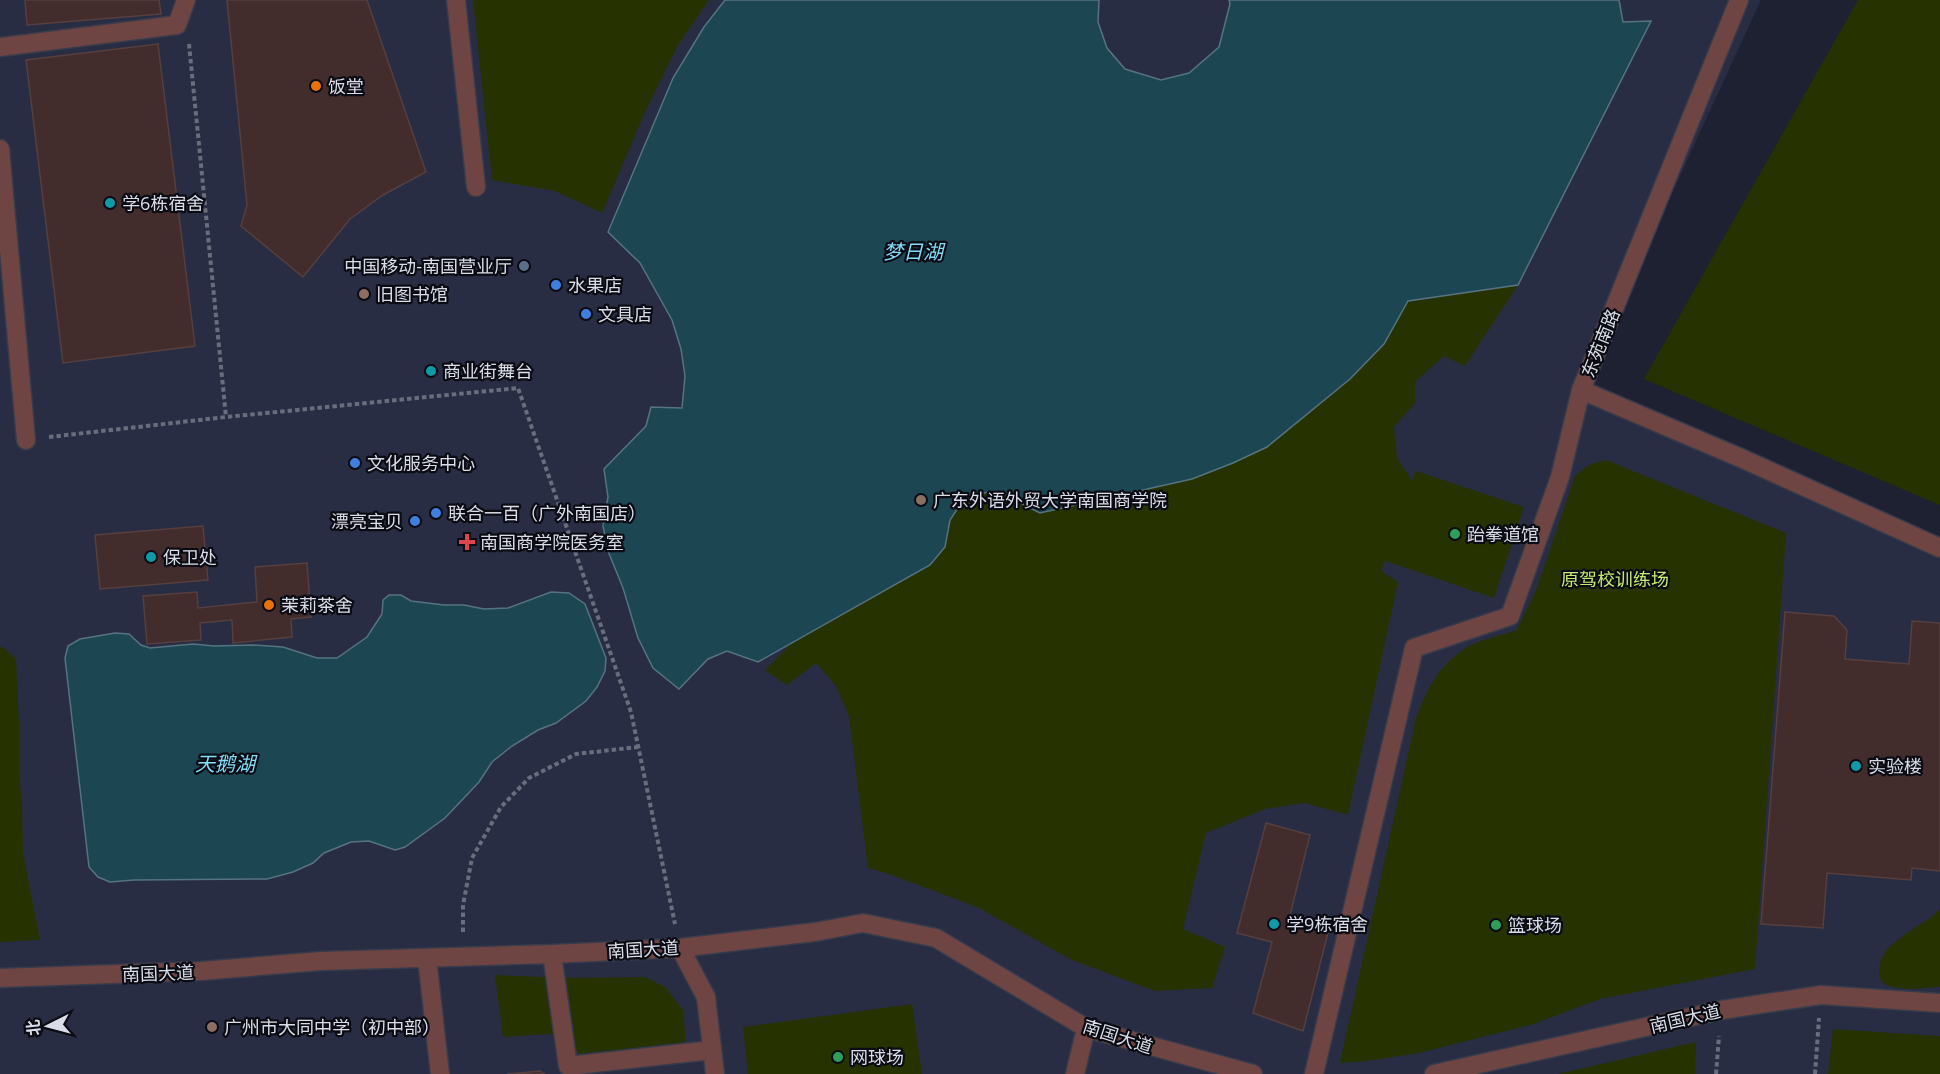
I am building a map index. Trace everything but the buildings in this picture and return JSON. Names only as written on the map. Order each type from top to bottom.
[{"type":"street","points":[[456,0],[476,188]]},
{"type":"street","name":"东苑南路","points":[[1739,0],[1581,390],[1743,459],[1940,548]]},
{"type":"street","points":[[0,47],[177,25],[185,1]]},
{"type":"street","points":[[0,149],[26,440]]},
{"type":"street","points":[[1314,1074],[1414,648],[1510,616],[1560,477],[1581,390]]},
{"type":"street","name":"南国大道","points":[[0,978],[201,971],[321,961],[680,948],[816,932],[863,923],[936,938],[1086,1028],[1253,1074]]},
{"type":"street","points":[[680,948],[706,997],[715,1074]]},
{"type":"street","points":[[552,954],[568,1066],[712,1050]]},
{"type":"street","points":[[427,958],[440,1074]]},
{"type":"street","name":"南国大道","points":[[1434,1074],[1722,1010],[1821,995],[1940,1003]]},
{"type":"street","points":[[1075,1074],[1086,1028]]},
{"type":"path","points":[[185,1],[226,417]]},
{"type":"path","points":[[26,440],[226,417],[518,388],[631,712],[680,948]]},
{"type":"path","points":[[462,957],[464,905],[472,858],[501,807],[529,778],[576,754],[638,747]]},
{"type":"path","points":[[1815,1074],[1821,995]]},
{"type":"path","points":[[1716,1074],[1722,1010]]},
{"type":"shaded area","name":"广东外语外贸大学南国商学院","points":[[0,0],[1761,0],[1582,389],[1940,540],[1940,1074],[0,1074]]},
{"type":"green space","points":[[473,0],[709,0],[678,45],[645,112],[602,213],[555,191],[492,180]]},
{"type":"green space","points":[[1858,0],[1940,0],[1940,505],[1644,379]]},
{"type":"green space","points":[[1518,285],[1465,366],[1444,356],[1415,382],[1415,403],[1394,427],[1397,458],[1412,481],[1416,471],[1524,507],[1494,598],[1385,561],[1381,571],[1398,582],[1348,815],[1305,803],[1265,809],[1206,833],[1183,929],[1225,947],[1212,988],[1155,991],[1072,960],[977,907],[868,868],[849,716],[836,686],[816,663],[787,685],[765,670],[795,640],[930,565],[945,547],[950,520],[966,496],[996,491],[1040,513],[1192,479],[1267,447],[1384,344],[1408,301]]},
{"type":"green space","name":"原驾校训练场","points":[[1606,460],[1786,533],[1755,969],[1600,999],[1534,1024],[1419,1053],[1340,1063],[1416,718],[1424,699],[1439,673],[1460,652],[1480,641],[1517,630],[1537,588],[1575,476],[1589,465]]},
{"type":"green space","points":[[0,647],[16,659],[23,853],[40,940],[0,942]]},
{"type":"green space","points":[[1940,909],[1940,987],[1904,989],[1887,985],[1881,980],[1879,973],[1885,952],[1902,936]]},
{"type":"green space","points":[[495,975],[562,978],[645,977],[665,987],[683,1010],[686,1042],[579,1054],[567,1037],[551,1034],[503,1037]]},
{"type":"green space","points":[[912,1004],[922,1074],[748,1074],[743,1027]]},
{"type":"green space","points":[[1833,1029],[1940,1036],[1940,1074],[1828,1074]]},
{"type":"green space","points":[[1696,1042],[1695,1074],[1558,1074]]},
{"type":"water","name":"梦日湖","points":[[725,0],[1099,0],[1098,22],[1107,48],[1125,69],[1161,80],[1189,73],[1219,47],[1230,4],[1229,0],[1619,0],[1623,22],[1651,21],[1518,285],[1408,301],[1384,344],[1350,379],[1267,447],[1192,479],[1040,513],[996,491],[966,496],[950,520],[945,547],[930,565],[758,662],[727,651],[708,659],[679,689],[653,668],[638,638],[623,588],[608,551],[603,526],[608,497],[604,469],[646,426],[651,407],[682,408],[685,376],[681,349],[672,320],[640,263],[608,232],[673,78],[704,27]]},
{"type":"water","name":"天鹅湖","points":[[551,592],[569,593],[585,604],[606,658],[605,671],[597,687],[586,701],[556,723],[538,730],[492,762],[479,782],[445,818],[405,847],[395,850],[369,841],[351,842],[324,853],[313,863],[293,872],[267,879],[110,882],[98,877],[89,867],[65,658],[68,646],[80,639],[115,633],[129,634],[141,645],[150,648],[193,644],[253,645],[283,647],[317,658],[337,658],[367,637],[382,614],[383,600],[389,595],[401,595],[411,601],[484,609],[508,608]]},
{"type":"place","name":"饭堂","points":[[316,86]]},
{"type":"place","name":"学6栋宿舍","points":[[110,203]]},
{"type":"place","name":"中国移动-南国营业厅","points":[[524,266]]},
{"type":"place","name":"水果店","points":[[556,285]]},
{"type":"place","name":"旧图书馆","points":[[364,294]]},
{"type":"place","name":"文具店","points":[[586,314]]},
{"type":"place","name":"商业街舞台","points":[[431,371]]},
{"type":"place","name":"文化服务中心","points":[[355,463]]},
{"type":"place","name":"广东外语外贸大学南国商学院","points":[[921,500]]},
{"type":"place","name":"联合一百（广外南国店）","points":[[436,513]]},
{"type":"place","name":"漂亮宝贝","points":[[415,521]]},
{"type":"place","name":"跆拳道馆","points":[[1455,534]]},
{"type":"place","name":"南国商学院医务室","points":[[467,542]]},
{"type":"place","name":"保卫处","points":[[151,557]]},
{"type":"place","name":"茉莉茶舍","points":[[269,605]]},
{"type":"place","name":"实验楼","points":[[1856,766]]},
{"type":"place","name":"学9栋宿舍","points":[[1274,924]]},
{"type":"place","name":"篮球场","points":[[1496,925]]},
{"type":"place","name":"广州市大同中学（初中部）","points":[[212,1027]]},
{"type":"place","name":"网球场","points":[[838,1057]]}]
